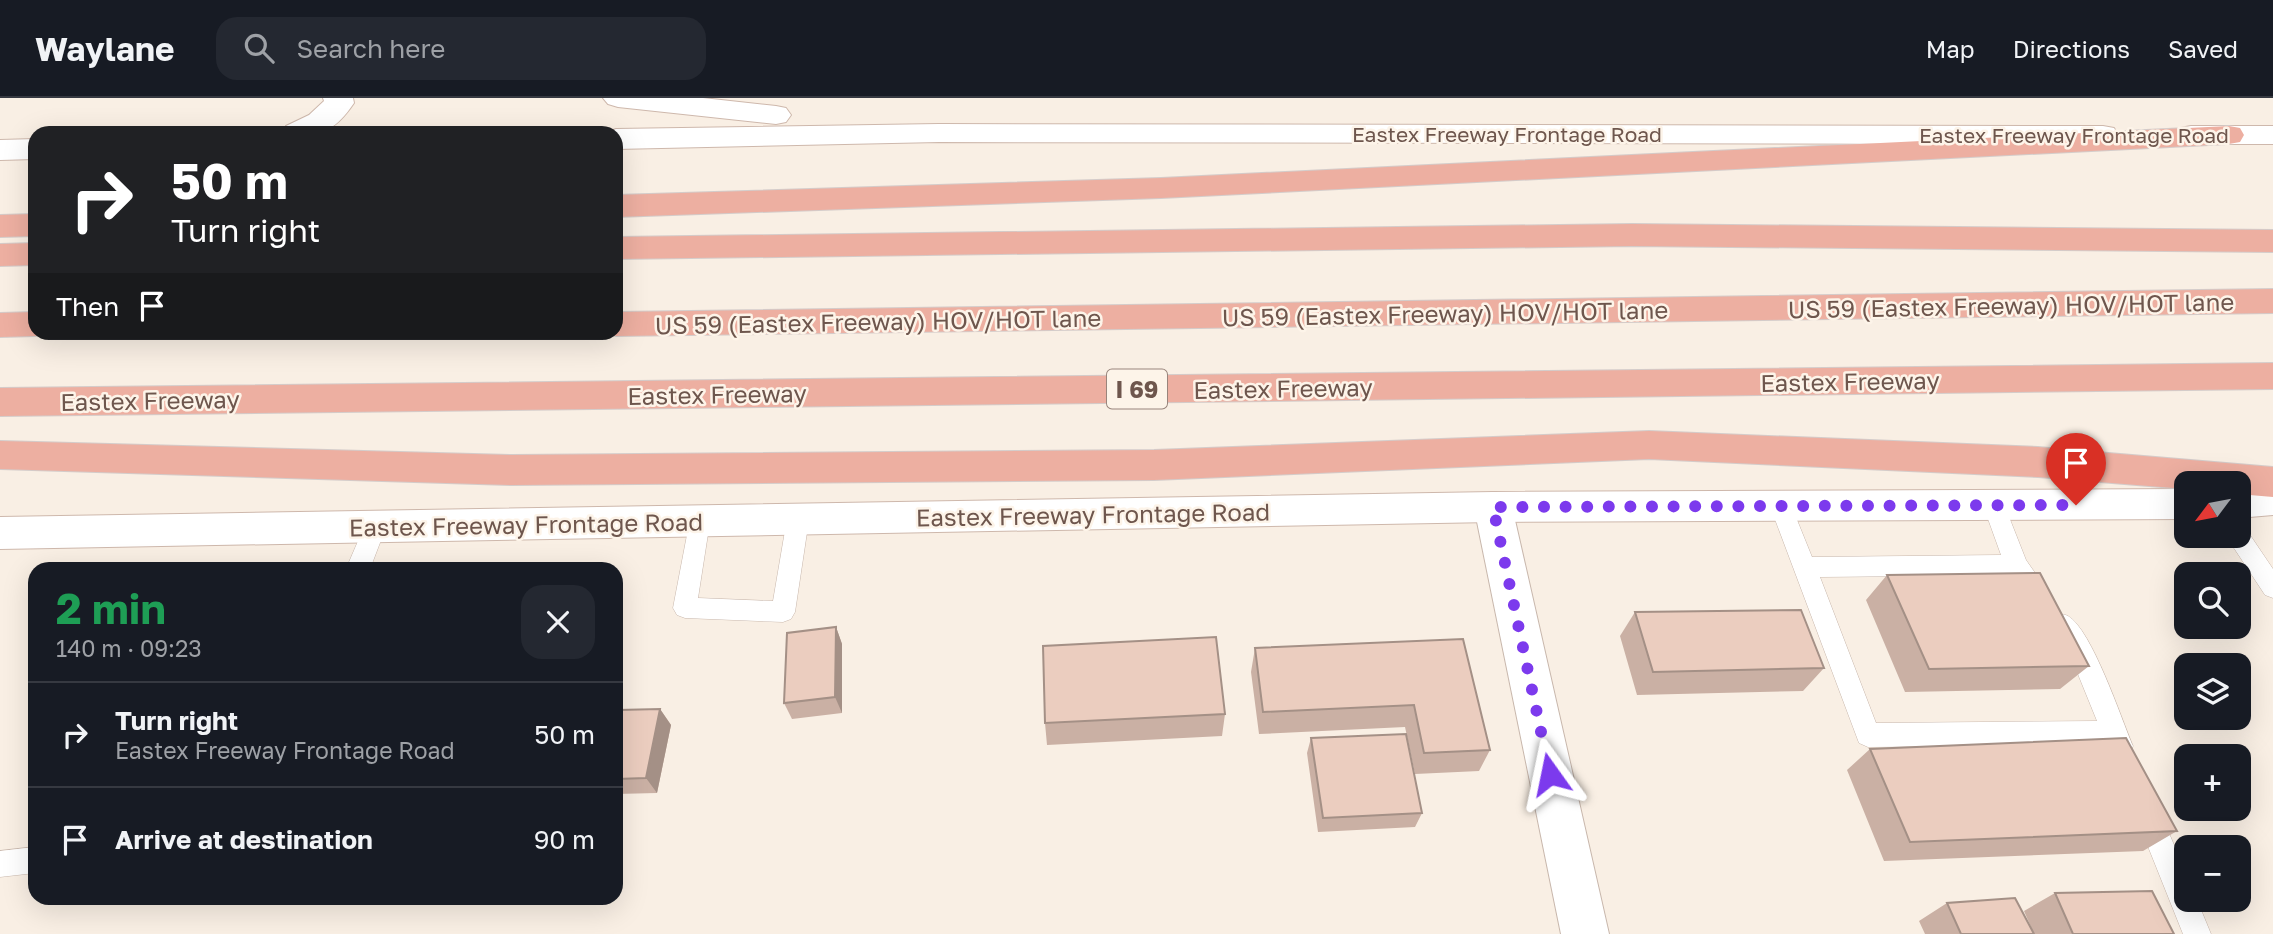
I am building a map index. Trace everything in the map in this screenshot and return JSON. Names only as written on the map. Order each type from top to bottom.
[{"type":"highway","points":[[623,206],[1160,188],[2229,135]]},
{"type":"highway","points":[[0,226],[28,225]]},
{"type":"highway","points":[[623,247],[1618,236],[2273,241]]},
{"type":"highway","points":[[0,255],[28,254]]},
{"type":"highway","name":"US 59 (Eastex Freeway) HOV/HOT lane","points":[[623,324],[2273,301]]},
{"type":"highway","points":[[0,324],[28,324]]},
{"type":"highway","name":"Eastex Freeway","points":[[0,402],[2273,376]]},
{"type":"highway","points":[[0,455],[526,470],[1154,465],[1649,445],[2038,462],[2273,482]]},
{"type":"main road","points":[[312,126],[333,112],[339,103],[338,98]]},
{"type":"main road","points":[[618,98],[939,133]]},
{"type":"main road","name":"Eastex Freeway Frontage Road","points":[[623,139],[939,133],[2273,135]]},
{"type":"main road","points":[[0,150],[28,149]]},
{"type":"main road","points":[[2251,502],[2273,500]]},
{"type":"main road","name":"Eastex Freeway Frontage Road","points":[[0,533],[1493,507],[2174,505]]},
{"type":"main road","points":[[1493,507],[1585,934]]},
{"type":"lane","points":[[1994,505],[2016,565],[2081,651],[2130,771]]},
{"type":"lane","points":[[1781,506],[1868,735],[2115,733]]},
{"type":"lane","points":[[699,521],[685,608],[783,612],[798,519]]},
{"type":"lane","points":[[361,562],[375,527]]},
{"type":"lane","points":[[2246,548],[2273,589]]},
{"type":"lane","points":[[1804,567],[2016,565]]},
{"type":"lane","points":[[2140,795],[2197,934]]},
{"type":"lane","points":[[0,864],[28,861]]},
{"type":"building","points":[[2040,573],[2089,666],[1929,669],[1887,575]]},
{"type":"building","points":[[1801,610],[1824,668],[1653,672],[1635,612]]},
{"type":"building","points":[[836,627],[835,697],[784,703],[787,633]]},
{"type":"building","points":[[1216,637],[1225,714],[1045,723],[1043,646]]},
{"type":"building","points":[[1463,639],[1490,750],[1424,753],[1414,705],[1263,712],[1255,648]]},
{"type":"building","points":[[660,709],[646,778],[623,779],[623,710]]},
{"type":"building","points":[[1406,734],[1422,813],[1323,818],[1311,738]]},
{"type":"building","points":[[2126,738],[2177,831],[1910,842],[1870,749]]},
{"type":"building","points":[[2152,891],[2174,934],[2073,934],[2055,893]]},
{"type":"building","points":[[2015,898],[2034,934],[1961,934],[1947,903]]},
{"type":"route","points":[[1550,774],[1493,507],[2076,505]]}]
